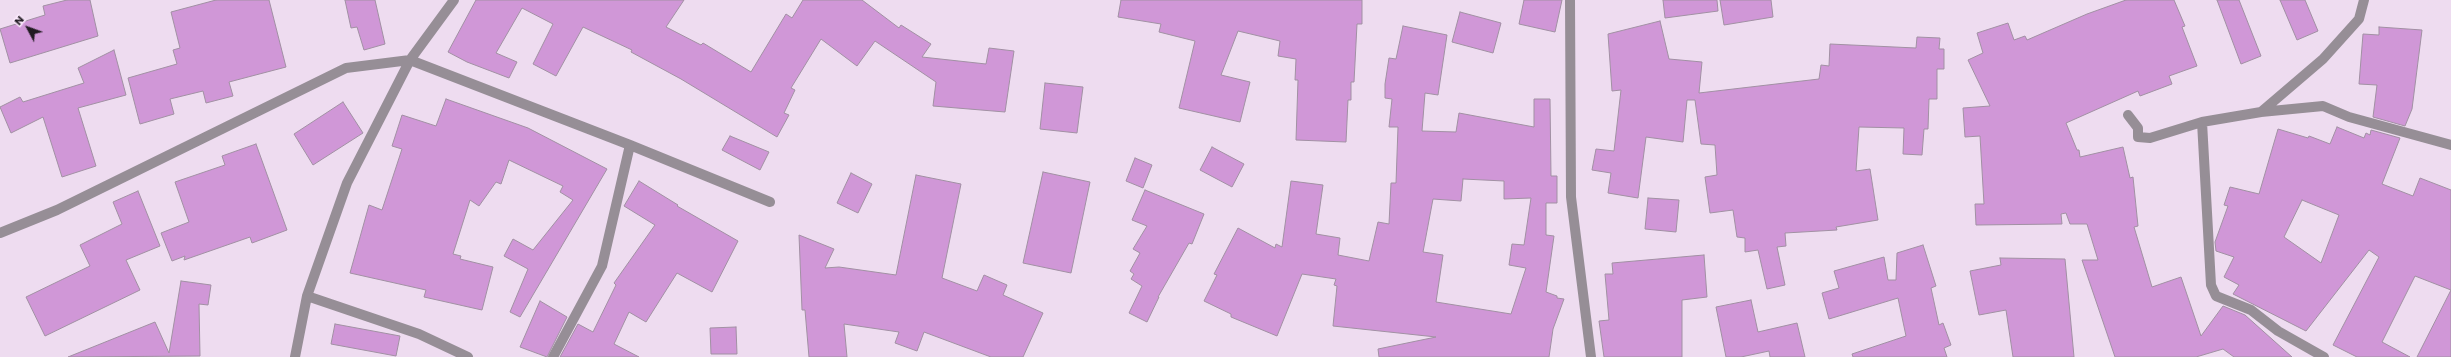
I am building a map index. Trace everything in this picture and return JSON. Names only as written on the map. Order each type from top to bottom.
[{"type":"street","points":[[296,357],[307,296],[347,183],[410,60],[454,0]]},
{"type":"street","points":[[1570,0],[1570,197],[1591,357]]},
{"type":"street","points":[[2261,112],[2323,59],[2359,19],[2364,0]]},
{"type":"street","points":[[0,233],[57,210],[346,68],[410,60],[630,145],[770,202]]},
{"type":"street","points":[[2128,115],[2138,128],[2138,137],[2150,138],[2202,122],[2261,112],[2323,106],[2349,117],[2451,145]]},
{"type":"street","points":[[2202,122],[2211,284],[2216,296],[2251,310],[2278,331],[2324,357]]},
{"type":"street","points":[[553,357],[602,266],[630,145]]},
{"type":"street","points":[[307,296],[419,334],[468,357]]},
{"type":"building","points":[[67,0],[90,0],[98,36],[10,63],[0,29],[45,15],[43,6]]},
{"type":"building","points":[[216,0],[269,0],[286,67],[229,82],[233,96],[206,103],[203,91],[170,99],[174,114],[140,124],[128,78],[177,64],[173,50],[180,48],[171,12]]},
{"type":"building","points":[[345,0],[375,0],[385,44],[364,50],[357,27],[351,28]]},
{"type":"building","points":[[476,0],[684,0],[666,27],[701,45],[703,43],[751,72],[786,14],[792,18],[803,0],[862,0],[899,28],[901,25],[931,44],[922,57],[986,64],[989,48],[1014,51],[1005,112],[933,106],[936,82],[875,41],[857,66],[821,39],[791,88],[795,90],[784,113],[789,115],[777,137],[681,79],[631,52],[632,50],[583,27],[556,76],[533,64],[553,24],[522,8],[496,53],[517,62],[509,78],[467,62],[448,52]]},
{"type":"building","points":[[1121,0],[1362,0],[1362,24],[1357,24],[1354,82],[1351,82],[1351,100],[1348,100],[1346,142],[1296,140],[1298,80],[1295,80],[1296,59],[1278,56],[1280,41],[1238,31],[1221,75],[1250,82],[1240,122],[1179,108],[1195,41],[1159,32],[1161,24],[1118,17]]},
{"type":"building","points":[[1524,0],[1562,0],[1555,32],[1519,24]]},
{"type":"building","points":[[1663,0],[1717,0],[1718,11],[1665,18]]},
{"type":"building","points":[[1720,0],[1771,0],[1773,17],[1724,25]]},
{"type":"building","points":[[2126,0],[2174,0],[2185,26],[2182,27],[2197,66],[2169,76],[2172,84],[2140,96],[2138,91],[2066,123],[2077,150],[2079,150],[2080,157],[2123,147],[2130,178],[2133,177],[2138,226],[2134,227],[2152,287],[2181,277],[2201,336],[2223,306],[2245,315],[2292,357],[2234,357],[2223,349],[2196,357],[2115,357],[2082,260],[2098,260],[2087,224],[2070,224],[2066,213],[2061,214],[2062,224],[1976,225],[1975,204],[1984,204],[1980,136],[1965,137],[1963,108],[1990,106],[1968,60],[1983,53],[1977,33],[2008,23],[2014,40],[2025,36],[2027,40],[2087,14]]},
{"type":"building","points":[[2217,0],[2239,0],[2261,56],[2241,64]]},
{"type":"building","points":[[2280,0],[2305,0],[2318,31],[2297,40]]},
{"type":"building","points":[[1460,12],[1501,23],[1493,53],[1452,42]]},
{"type":"building","points":[[1660,21],[1669,59],[1702,62],[1699,93],[1819,79],[1821,65],[1829,66],[1830,44],[1916,48],[1917,37],[1940,38],[1939,49],[1944,49],[1944,69],[1937,69],[1937,99],[1929,99],[1928,129],[1924,129],[1922,155],[1903,154],[1904,128],[1859,127],[1856,171],[1870,169],[1878,220],[1836,227],[1837,230],[1785,233],[1786,246],[1777,247],[1785,285],[1767,289],[1758,250],[1745,252],[1745,238],[1737,237],[1733,210],[1710,213],[1705,177],[1717,175],[1715,145],[1701,144],[1695,100],[1687,100],[1683,142],[1646,137],[1638,198],[1608,193],[1611,173],[1592,170],[1596,149],[1614,151],[1621,90],[1612,91],[1608,34]]},
{"type":"building","points":[[1403,26],[1447,35],[1438,95],[1425,93],[1422,131],[1456,132],[1459,113],[1534,127],[1534,99],[1550,99],[1551,176],[1557,176],[1557,203],[1546,203],[1546,235],[1554,236],[1546,292],[1557,296],[1557,298],[1564,299],[1553,329],[1549,357],[1379,357],[1378,349],[1436,337],[1333,326],[1337,286],[1334,285],[1336,279],[1302,274],[1277,336],[1231,317],[1231,314],[1204,301],[1217,275],[1214,274],[1238,228],[1275,248],[1276,244],[1282,247],[1291,181],[1323,185],[1316,234],[1340,238],[1338,255],[1369,261],[1378,222],[1389,224],[1391,183],[1396,183],[1398,127],[1389,127],[1392,99],[1385,98],[1385,84],[1389,58],[1396,59]],"holes":[[[1463,179],[1504,181],[1504,199],[1531,198],[1524,245],[1512,244],[1509,265],[1526,268],[1511,314],[1436,302],[1443,255],[1423,252],[1433,199],[1461,201]]]},
{"type":"building","points":[[2379,27],[2422,30],[2412,109],[2405,126],[2373,117],[2377,85],[2359,84],[2363,34],[2379,35]]},
{"type":"building","points":[[114,50],[126,95],[78,108],[96,166],[62,177],[43,117],[11,133],[0,107],[20,97],[23,102],[84,83],[78,68]]},
{"type":"building","points":[[1045,83],[1083,87],[1077,133],[1040,129]]},
{"type":"building","points":[[446,99],[528,128],[607,169],[520,317],[510,312],[528,269],[504,256],[513,239],[533,250],[573,200],[560,192],[563,186],[509,160],[501,184],[496,182],[479,206],[470,200],[453,254],[461,256],[460,259],[493,267],[482,310],[424,297],[426,290],[350,273],[369,205],[382,210],[402,149],[392,146],[402,115],[436,126]]},
{"type":"building","points":[[343,102],[363,133],[313,165],[294,134]]},
{"type":"building","points":[[2337,127],[2364,138],[2366,133],[2370,135],[2371,130],[2400,138],[2382,184],[2413,196],[2420,178],[2451,190],[2451,290],[2415,276],[2382,342],[2410,357],[2357,357],[2333,345],[2379,257],[2369,250],[2306,331],[2233,294],[2239,285],[2224,277],[2234,257],[2216,251],[2215,242],[2228,206],[2224,205],[2230,187],[2259,194],[2278,129],[2308,138],[2309,136],[2330,144]],"holes":[[[2302,200],[2339,215],[2321,263],[2284,237]]]},
{"type":"building","points":[[730,136],[769,152],[760,170],[722,150]]},
{"type":"building","points":[[256,144],[287,230],[252,243],[250,237],[184,260],[185,256],[172,261],[161,233],[189,222],[175,182],[225,165],[222,156]]},
{"type":"building","points":[[1212,147],[1244,164],[1232,187],[1200,170]]},
{"type":"building","points":[[1135,158],[1152,165],[1143,188],[1126,181]]},
{"type":"building","points":[[1043,172],[1090,182],[1071,273],[1023,263]]},
{"type":"building","points":[[851,173],[872,184],[858,213],[837,203]]},
{"type":"building","points":[[916,175],[961,184],[942,278],[977,291],[984,275],[1007,285],[1003,295],[1043,313],[1023,357],[991,357],[924,332],[917,351],[895,343],[899,332],[844,324],[847,357],[809,357],[805,310],[802,310],[799,235],[834,249],[825,268],[839,267],[896,275]]},
{"type":"building","points":[[639,181],[678,205],[677,206],[738,241],[712,292],[677,273],[646,322],[629,312],[614,344],[639,357],[560,357],[578,324],[593,332],[616,285],[614,283],[655,225],[624,206]]},
{"type":"building","points":[[1145,190],[1204,214],[1192,244],[1189,243],[1158,297],[1147,322],[1129,313],[1142,286],[1131,279],[1134,274],[1130,271],[1140,253],[1133,249],[1147,226],[1132,220]]},
{"type":"building","points":[[138,191],[160,246],[126,260],[140,290],[45,336],[26,297],[90,266],[80,245],[122,224],[113,202]]},
{"type":"building","points":[[1648,198],[1679,200],[1676,232],[1645,229]]},
{"type":"building","points":[[1923,245],[1936,286],[1931,288],[1939,325],[1943,323],[1951,345],[1944,348],[1947,357],[1853,357],[1852,354],[1906,336],[1898,298],[1829,319],[1822,293],[1839,288],[1834,271],[1884,257],[1888,280],[1896,280],[1897,253]]},
{"type":"building","points":[[1704,255],[1707,297],[1682,300],[1682,357],[1604,357],[1599,321],[1609,320],[1605,274],[1613,274],[1612,263]]},
{"type":"building","points":[[2000,258],[2065,259],[2074,357],[2013,357],[2006,310],[1979,315],[1970,271],[2001,265]]},
{"type":"building","points":[[181,281],[211,285],[208,305],[199,304],[200,356],[68,357],[155,322],[169,353]]},
{"type":"building","points":[[2451,290],[2451,357],[2417,357]]},
{"type":"building","points":[[1751,300],[1758,332],[1797,323],[1805,357],[1770,357],[1769,351],[1741,357],[1726,357],[1716,307]]},
{"type":"building","points":[[540,301],[567,317],[547,357],[520,347]]},
{"type":"building","points":[[335,324],[400,336],[396,356],[331,344]]},
{"type":"building","points":[[736,327],[737,354],[711,354],[710,328]]}]
